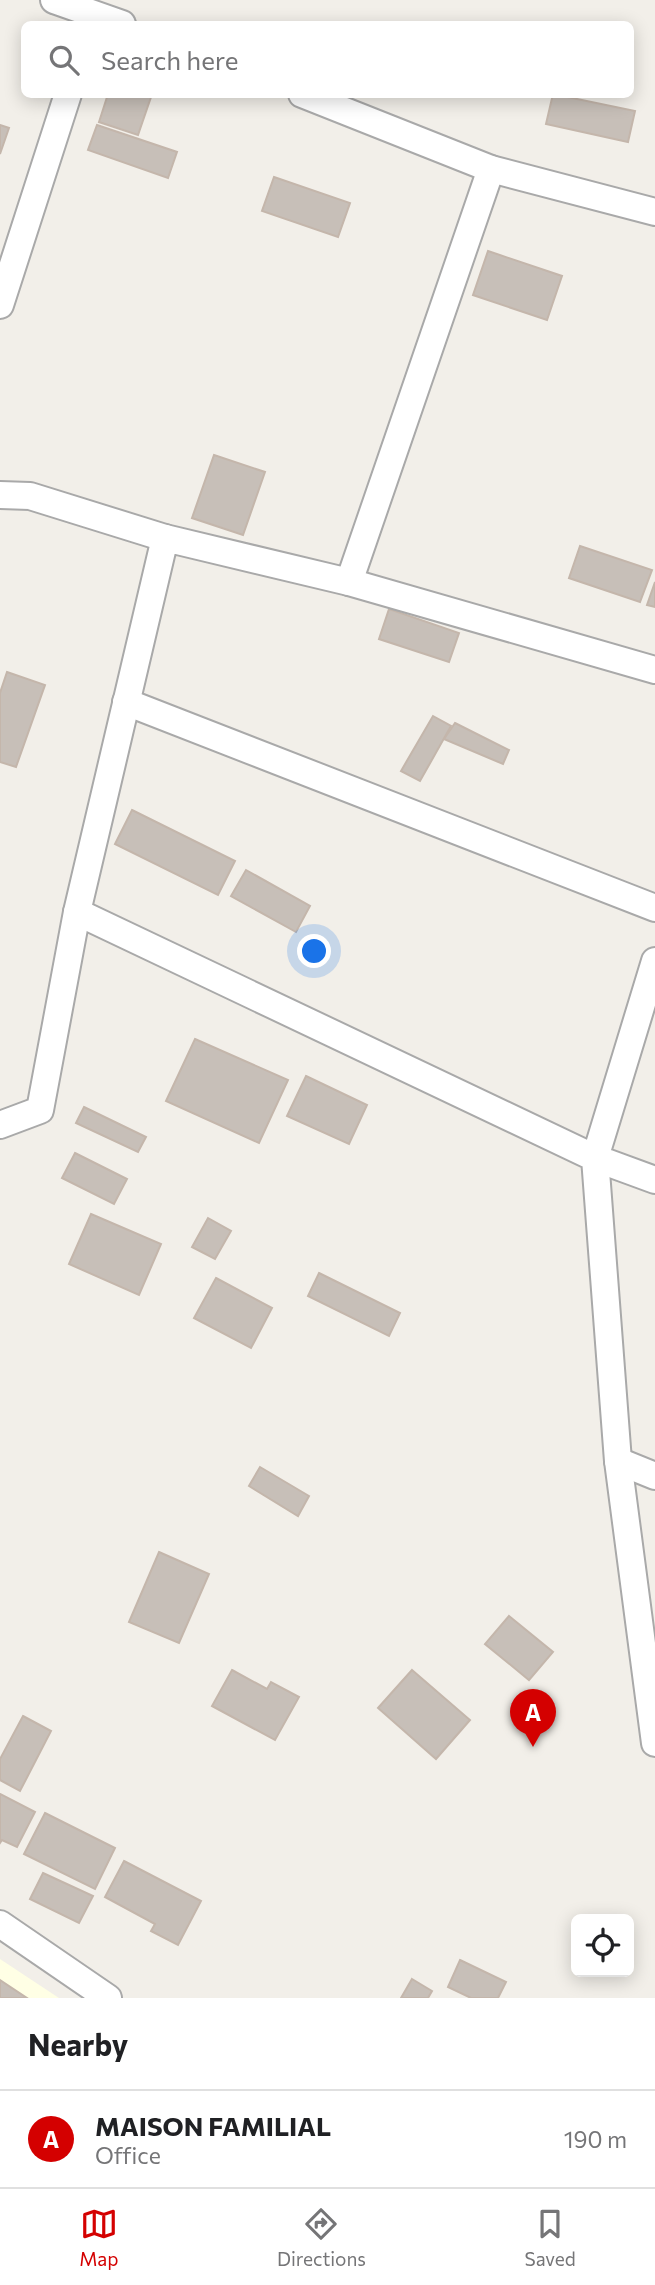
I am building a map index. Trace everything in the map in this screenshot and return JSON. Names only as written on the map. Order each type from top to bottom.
[{"type":"street","points":[[54,0],[92,19]]},
{"type":"street","points":[[0,305],[67,98]]},
{"type":"street","points":[[312,98],[491,169],[655,212]]},
{"type":"street","points":[[349,582],[491,169]]},
{"type":"street","points":[[0,495],[30,496],[165,538],[349,582],[655,670]]},
{"type":"street","points":[[0,1125],[40,1110],[77,912],[165,538]]},
{"type":"street","points":[[127,702],[655,908]]},
{"type":"street","points":[[77,912],[595,1158],[655,1180]]},
{"type":"street","points":[[655,961],[595,1158],[618,1461],[651,1678],[655,1743]]},
{"type":"street","points":[[618,1461],[655,1476]]},
{"type":"street","points":[[0,1924],[108,1998]]},
{"type":"shaded area","points":[[0,1959],[59,1998],[0,1998]]},
{"type":"building","points":[[107,98],[151,98],[138,135],[99,122]]},
{"type":"building","points":[[552,98],[572,98],[635,111],[628,142],[546,124]]},
{"type":"building","points":[[0,125],[9,128],[0,154]]},
{"type":"building","points":[[97,125],[177,152],[168,178],[88,150]]},
{"type":"building","points":[[274,177],[350,203],[338,237],[262,211]]},
{"type":"building","points":[[488,251],[562,276],[547,320],[473,295]]},
{"type":"building","points":[[214,455],[265,472],[243,535],[192,518]]},
{"type":"building","points":[[580,546],[652,570],[640,602],[569,578]]},
{"type":"building","points":[[655,582],[655,607],[647,605]]},
{"type":"building","points":[[389,609],[459,633],[449,662],[379,639]]},
{"type":"building","points":[[7,672],[45,685],[16,767],[0,762],[0,693]]},
{"type":"building","points":[[433,716],[451,726],[420,781],[401,771]]},
{"type":"building","points":[[455,723],[509,750],[503,764],[444,739]]},
{"type":"building","points":[[132,810],[235,861],[218,895],[115,844]]},
{"type":"building","points":[[246,870],[310,906],[296,932],[231,896]]},
{"type":"building","points":[[195,1039],[288,1080],[259,1143],[166,1101]]},
{"type":"building","points":[[306,1076],[367,1105],[349,1144],[287,1116]]},
{"type":"building","points":[[84,1107],[146,1137],[138,1152],[76,1123]]},
{"type":"building","points":[[75,1153],[127,1179],[114,1204],[62,1178]]},
{"type":"building","points":[[91,1214],[161,1244],[139,1295],[69,1264]]},
{"type":"building","points":[[208,1218],[231,1231],[215,1259],[192,1247]]},
{"type":"building","points":[[319,1273],[400,1313],[389,1336],[308,1296]]},
{"type":"building","points":[[216,1278],[272,1308],[251,1348],[194,1318]]},
{"type":"building","points":[[260,1467],[309,1496],[298,1516],[249,1486]]},
{"type":"building","points":[[159,1552],[209,1574],[179,1643],[129,1622]]},
{"type":"building","points":[[509,1616],[553,1652],[529,1680],[485,1644]]},
{"type":"building","points":[[232,1670],[267,1689],[271,1682],[299,1697],[275,1740],[212,1706]]},
{"type":"building","points":[[412,1670],[470,1720],[436,1759],[378,1708]]},
{"type":"building","points":[[23,1716],[51,1731],[20,1791],[0,1780],[0,1759]]},
{"type":"building","points":[[0,1794],[35,1812],[17,1847],[2,1840],[0,1843]]},
{"type":"building","points":[[45,1813],[115,1848],[95,1889],[24,1854]]},
{"type":"building","points":[[124,1861],[201,1901],[178,1945],[151,1931],[155,1924],[105,1897]]},
{"type":"building","points":[[43,1873],[93,1896],[79,1923],[30,1899]]},
{"type":"building","points":[[460,1960],[506,1982],[498,1998],[471,1998],[448,1987]]},
{"type":"building","points":[[412,1979],[432,1991],[428,1998],[401,1998]]},
{"type":"building","points":[[0,1980],[27,1998],[0,1998]]},
{"type":"place","name":"MAISON FAMILIAL","points":[[533,1747]]}]
